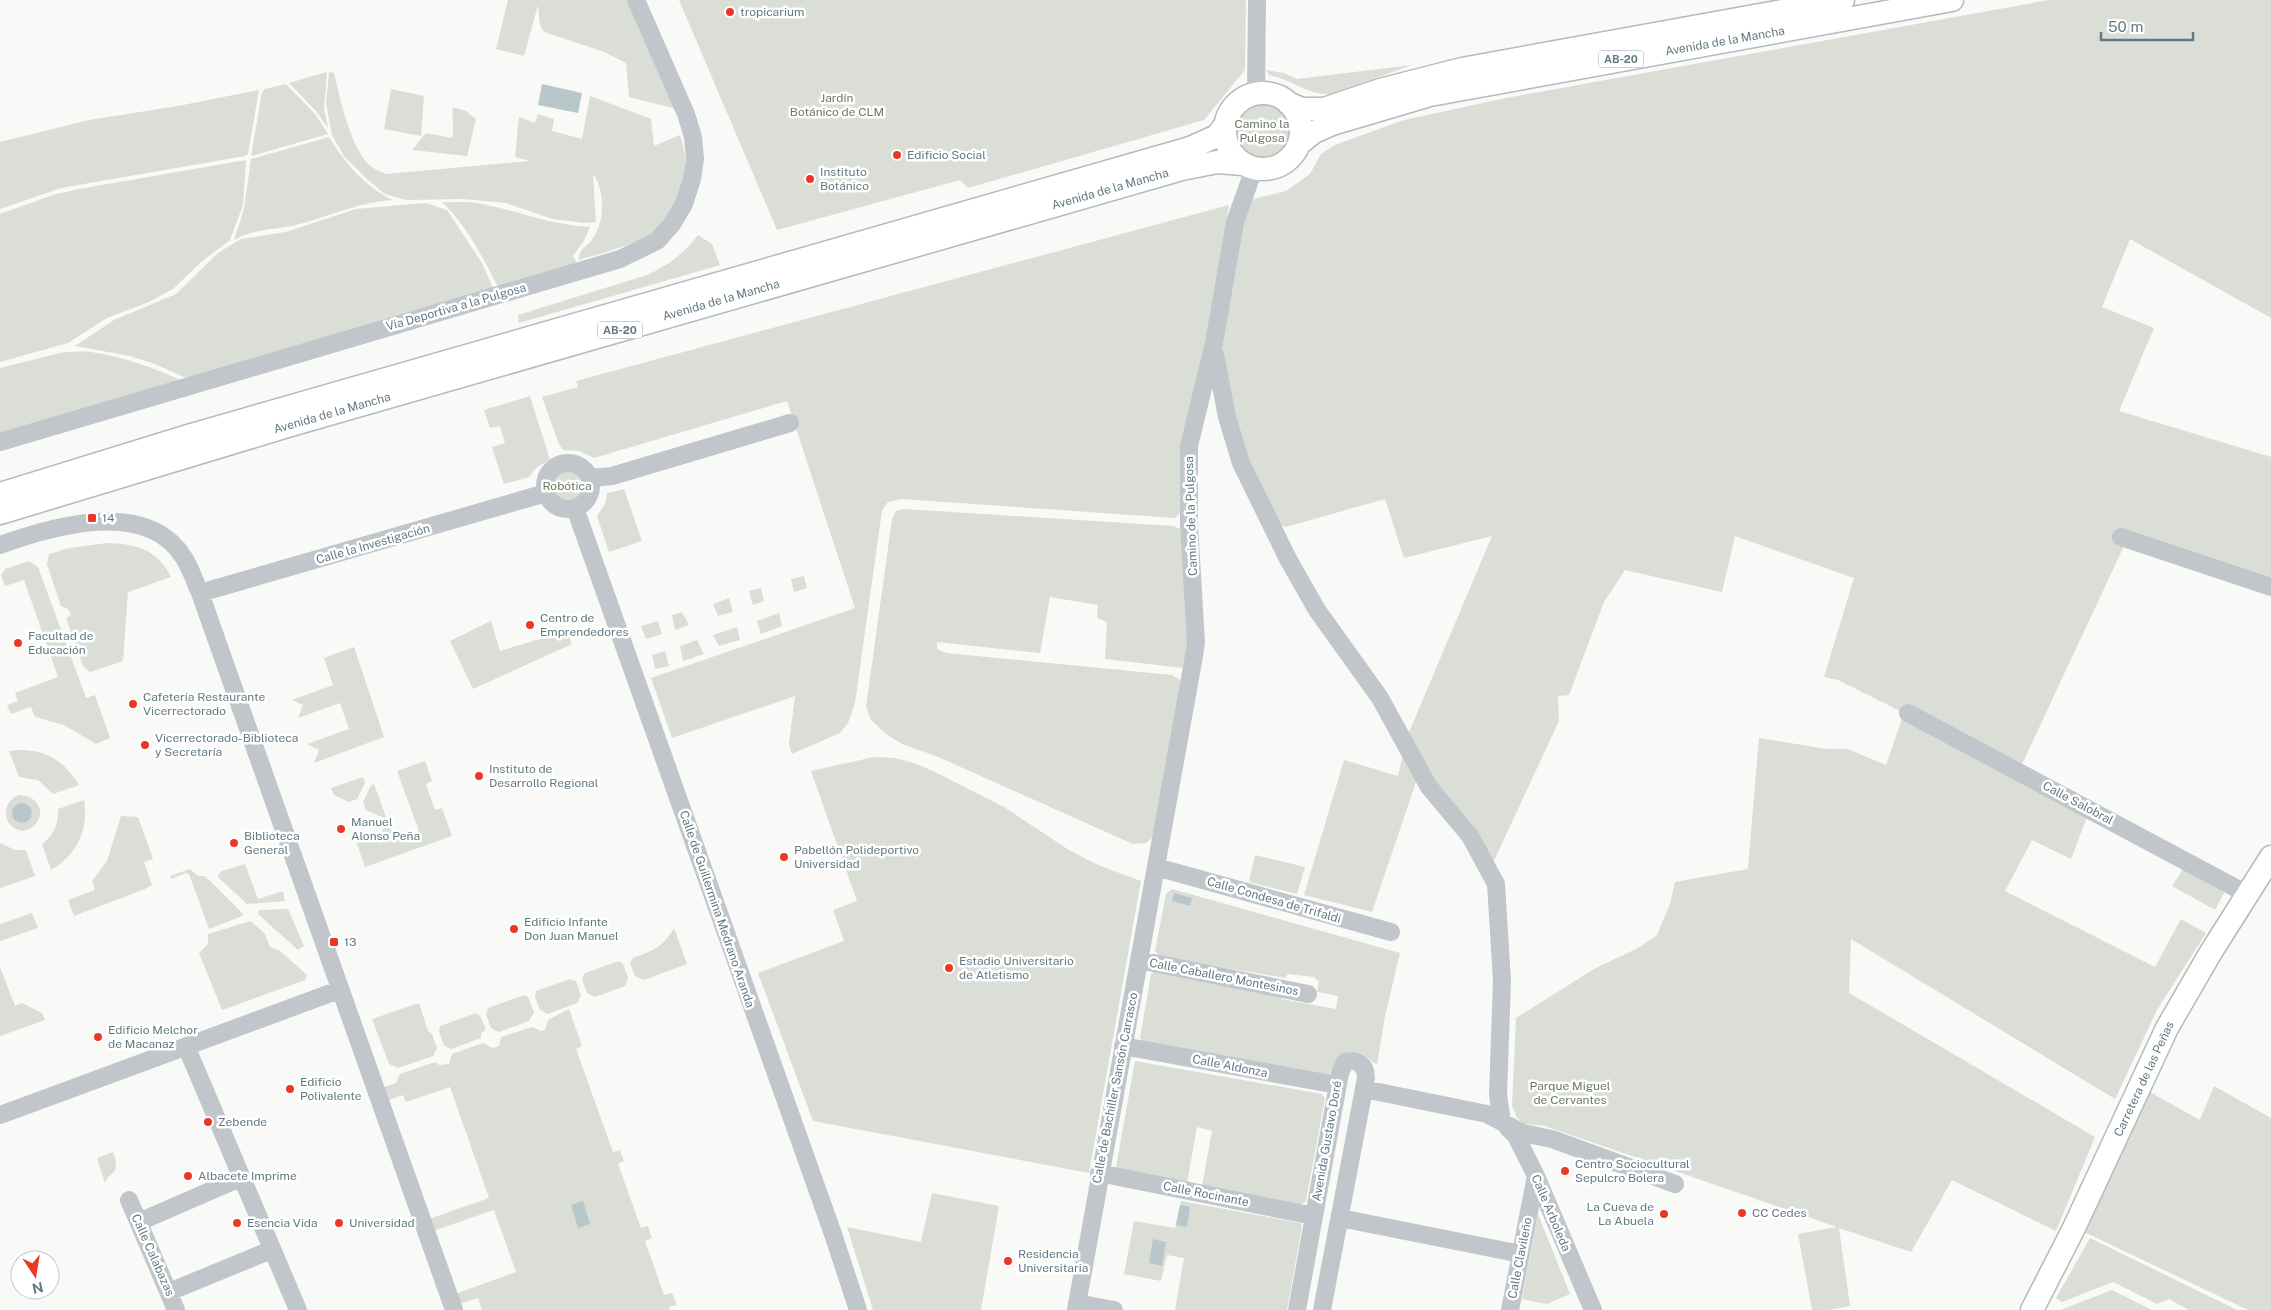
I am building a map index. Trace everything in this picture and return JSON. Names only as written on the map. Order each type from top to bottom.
[{"type":"main road","name":"Avenida de la Mancha","points":[[1288,103],[1310,110],[1333,107],[1380,90],[1462,69],[1843,0]]},
{"type":"main road","name":"Avenida de la Mancha","points":[[1299,144],[1314,132],[1332,124],[1430,96],[1952,0]]},
{"type":"main road","points":[[1256,94],[1270,94],[1288,103],[1296,112],[1300,123],[1299,144]]},
{"type":"main road","name":"AB-20","points":[[1225,125],[1235,106],[1244,98],[1256,94]]},
{"type":"main road","points":[[1225,125],[1225,137],[1228,148],[1234,157],[1248,166]]},
{"type":"main road","name":"Avenida de la Mancha","points":[[0,494],[188,436],[1190,148],[1217,136],[1225,125]]},
{"type":"main road","name":"AB-20","points":[[1248,166],[1276,167],[1290,158],[1299,144]]},
{"type":"main road","name":"Avenida de la Mancha","points":[[0,512],[291,425],[1154,177],[1216,162],[1248,166]]},
{"type":"main road","name":"Carretera de las Peñas","points":[[2032,1310],[2073,1230],[2167,1028],[2271,857]]},
{"type":"street","name":"Vía Deportiva a la Pulgosa","points":[[0,442],[620,259],[656,241],[672,224],[684,204],[694,168],[695,150],[686,114],[636,0]]},
{"type":"street","points":[[1256,0],[1256,94]]},
{"type":"street","name":"Camino de la Pulgosa","points":[[1156,867],[1196,644],[1189,524],[1189,446],[1214,343],[1235,222],[1248,166]]},
{"type":"street","points":[[1214,343],[1219,382],[1242,463],[1288,559],[1317,610],[1380,698],[1429,787],[1470,836],[1496,884],[1502,981],[1498,1095],[1502,1122]]},
{"type":"street","points":[[590,478],[612,476],[790,423]]},
{"type":"street","points":[[574,464],[581,467],[590,478],[589,496],[575,508],[561,508],[554,504],[546,493],[545,486],[549,473],[560,465],[574,464]]},
{"type":"street","name":"Calle la Investigación","points":[[200,593],[546,493]]},
{"type":"street","name":"Calle de Guillermina Medrano Aranda","points":[[575,508],[833,1234],[858,1310]]},
{"type":"street","points":[[0,545],[72,525],[126,522],[157,532],[168,540],[184,558],[200,593],[339,990],[454,1310]]},
{"type":"street","points":[[2121,537],[2271,587]]},
{"type":"street","name":"Calle Salobral","points":[[1908,713],[2247,894]]},
{"type":"street","name":"Calle Condesa de Trifaldi","points":[[1156,867],[1391,932]]},
{"type":"street","name":"Calle de Bachiller Sansón Carrasco","points":[[1076,1306],[1156,867]]},
{"type":"street","name":"Calle Caballero Montesinos","points":[[1140,960],[1308,994]]},
{"type":"street","points":[[0,1115],[339,990]]},
{"type":"street","points":[[186,1046],[240,1178],[298,1310]]},
{"type":"street","name":"Calle Aldonza","points":[[1123,1046],[1337,1086]]},
{"type":"street","name":"Avenida Gustavo Doré","points":[[1297,1310],[1341,1067],[1350,1060],[1360,1063],[1364,1067],[1366,1078],[1322,1310]]},
{"type":"street","points":[[1364,1089],[1487,1114],[1522,1133],[1552,1139],[1675,1184]]},
{"type":"street","name":"Calle Arboleda","points":[[1502,1122],[1516,1136],[1536,1176],[1593,1310]]},
{"type":"street","name":"Calle Rocinante","points":[[1099,1173],[1314,1216]]},
{"type":"street","name":"Calle Clavileño","points":[[1510,1310],[1536,1176]]},
{"type":"street","points":[[138,1222],[240,1178]]},
{"type":"street","name":"Calle Calabazas","points":[[129,1200],[176,1310]]},
{"type":"street","points":[[1340,1218],[1521,1254]]},
{"type":"street","points":[[169,1292],[271,1250]]},
{"type":"street","points":[[1076,1306],[1114,1310]]},
{"type":"green space","points":[[508,0],[628,0],[676,109],[629,97],[626,63],[602,51],[544,32],[540,25],[538,5],[524,56],[496,49]]},
{"type":"green space","name":"Jardín Botánico de CLM","points":[[679,0],[1246,0],[1245,70],[1204,120],[968,188],[960,180],[777,230]]},
{"type":"green space","name":"Parque Miguel de Cervantes","points":[[2049,0],[2271,0],[2271,318],[2130,239],[2102,307],[2154,328],[2119,411],[2271,457],[2271,584],[2124,546],[2022,764],[1907,708],[2087,817],[2071,859],[2032,840],[2005,891],[2155,967],[2181,919],[2206,933],[2157,1010],[2115,1099],[1851,939],[1849,993],[2095,1137],[2056,1231],[1952,1180],[1911,1252],[1839,1228],[1850,1306],[1828,1310],[1812,1310],[1798,1234],[1837,1227],[1545,1126],[1523,1124],[1517,1118],[1512,1106],[1516,1018],[1594,969],[1638,948],[1657,935],[1670,904],[1675,882],[1748,869],[1759,738],[1826,749],[1847,749],[1886,765],[1904,713],[1838,680],[1824,677],[1854,578],[1735,536],[1722,592],[1625,570],[1604,602],[1569,695],[1558,696],[1559,721],[1491,867],[1407,737],[1492,536],[1404,558],[1385,499],[1286,527],[1272,523],[1245,466],[1220,352],[1246,201],[1286,191],[1310,174],[1321,154],[1335,145],[1404,120],[1506,98]]},
{"type":"green space","points":[[1412,65],[1330,94],[1322,94],[1306,89],[1269,75],[1266,70],[1284,73],[1297,79]]},
{"type":"green space","points":[[327,72],[324,109],[328,128],[316,111],[289,83]]},
{"type":"green space","points":[[329,72],[334,73],[339,96],[354,142],[368,164],[386,174],[530,161],[515,157],[519,117],[535,123],[538,114],[554,119],[552,131],[582,139],[590,96],[651,119],[654,146],[680,135],[684,150],[685,169],[676,208],[666,222],[644,238],[616,249],[578,260],[582,249],[597,231],[600,223],[602,206],[600,188],[593,174],[596,222],[584,223],[553,219],[506,203],[463,199],[406,200],[385,194],[344,156],[332,135],[326,103]]},
{"type":"green space","points":[[286,84],[315,114],[328,134],[251,156],[262,92],[265,89]]},
{"type":"green space","points":[[391,89],[424,96],[421,136],[384,129]]},
{"type":"green space","points":[[259,90],[248,154],[245,156],[61,188],[0,209],[0,142],[89,120],[178,106]]},
{"type":"green space","name":"Camino la Pulgosa","points":[[1256,101],[1268,101],[1279,106],[1287,114],[1292,125],[1290,143],[1279,156],[1268,161],[1256,161],[1245,156],[1237,148],[1232,137],[1232,125],[1237,114],[1245,106]]},
{"type":"green space","points":[[453,107],[466,111],[476,119],[467,156],[412,150],[426,133],[452,138]]},
{"type":"green space","points":[[329,137],[356,173],[373,188],[393,200],[358,206],[292,226],[250,233],[234,240],[244,209],[251,159]]},
{"type":"green space","points":[[246,160],[243,205],[230,240],[201,262],[173,289],[149,302],[107,318],[68,343],[0,362],[0,214],[53,195],[79,189]]},
{"type":"green space","points":[[442,202],[477,203],[575,226],[590,227],[584,241],[573,256],[579,267],[499,289],[467,232]]},
{"type":"green space","points":[[426,203],[447,210],[482,263],[494,290],[272,355],[186,378],[155,364],[130,356],[75,346],[114,320],[176,294],[218,253],[241,239],[286,232],[356,209]]},
{"type":"green space","points":[[1229,205],[1182,511],[1175,518],[901,499],[888,502],[882,510],[855,703],[848,723],[840,733],[792,754],[789,744],[795,696],[672,738],[651,678],[855,608],[787,401],[594,458],[579,451],[563,450],[559,444],[542,397],[578,387],[576,381]]},
{"type":"green space","points":[[698,235],[712,244],[720,265],[519,323],[518,315],[647,275],[681,253]]},
{"type":"green space","points":[[64,352],[91,352],[113,356],[148,366],[180,380],[0,437],[0,368]]},
{"type":"green space","points":[[530,396],[550,460],[537,467],[529,477],[504,484],[492,447],[505,443],[500,426],[490,428],[484,410]]},
{"type":"green space","name":"Robótica","points":[[567,471],[573,472],[581,480],[581,492],[573,500],[567,501],[561,500],[553,492],[552,486],[553,480],[561,472]]},
{"type":"green space","points":[[624,489],[642,541],[609,552],[597,516],[605,504],[607,493]]},
{"type":"green space","points":[[905,509],[1173,526],[1180,529],[1186,539],[1188,583],[1187,661],[1183,668],[1105,659],[1107,622],[1097,618],[1098,605],[1050,597],[1040,653],[937,642],[937,649],[946,653],[1172,675],[1179,679],[1183,686],[1152,838],[1146,843],[1133,844],[936,756],[902,744],[886,734],[871,720],[866,707],[892,519],[896,511]]},
{"type":"green space","points":[[107,543],[127,545],[145,550],[159,560],[171,577],[128,592],[123,661],[90,672],[83,666],[66,618],[71,615],[68,609],[61,606],[47,564],[49,554],[69,548]]},
{"type":"green space","points":[[29,561],[38,567],[86,698],[95,695],[110,738],[96,744],[64,725],[35,717],[31,707],[11,714],[7,705],[18,701],[15,693],[58,677],[24,580],[5,586],[1,575],[5,569]]},
{"type":"green space","points":[[804,576],[807,588],[794,592],[791,579]]},
{"type":"green space","points":[[761,588],[764,601],[753,605],[749,591]]},
{"type":"green space","points":[[729,598],[733,612],[718,616],[713,604]]},
{"type":"green space","points":[[682,612],[689,625],[675,630],[672,615]]},
{"type":"green space","points":[[779,613],[782,626],[761,634],[757,621]]},
{"type":"green space","points":[[491,621],[500,651],[567,631],[572,644],[473,689],[450,641]]},
{"type":"green space","points":[[658,621],[662,634],[646,639],[641,626]]},
{"type":"green space","points":[[737,627],[740,640],[719,646],[713,635]]},
{"type":"green space","points":[[697,640],[704,654],[683,661],[680,646]]},
{"type":"green space","points":[[354,647],[384,737],[314,763],[319,750],[307,744],[349,729],[340,703],[298,718],[303,705],[292,700],[333,685],[324,658]]},
{"type":"green space","points":[[665,651],[669,666],[655,669],[652,655]]},
{"type":"green space","points":[[9,751],[37,752],[54,759],[68,770],[79,785],[53,794],[38,780],[19,777]]},
{"type":"green space","points":[[1404,751],[1417,779],[1372,912],[1304,895],[1344,760],[1398,776]]},
{"type":"green space","name":"Estadio Universitario de Atletismo","points":[[874,757],[895,758],[917,764],[937,773],[1004,807],[1069,850],[1098,865],[1141,881],[1089,1173],[813,1121],[758,973],[844,941],[833,910],[857,901],[811,771]]},
{"type":"green space","points":[[425,761],[432,781],[426,784],[435,810],[442,808],[452,836],[365,867],[355,838],[366,834],[369,841],[384,836],[382,829],[390,825],[395,840],[419,831],[397,771]]},
{"type":"green space","points":[[363,777],[365,783],[357,799],[349,802],[334,795],[331,788]]},
{"type":"green space","points":[[374,784],[386,817],[384,818],[366,810],[363,802],[371,785]]},
{"type":"green space","points":[[19,795],[28,797],[38,805],[40,817],[31,828],[23,831],[16,829],[7,821],[6,809],[13,798]],"holes":[[[16,806],[31,810],[32,815],[29,820],[22,823],[13,815]]]},
{"type":"green space","points":[[84,800],[85,821],[79,840],[68,857],[51,870],[42,844],[50,837],[55,828],[58,819],[58,809]]},
{"type":"green space","points":[[121,816],[138,817],[153,859],[144,862],[152,885],[74,916],[68,900],[95,890],[92,881],[107,861]]},
{"type":"green space","points":[[0,843],[15,850],[26,850],[35,876],[0,888]]},
{"type":"green space","points":[[1255,855],[1305,867],[1297,894],[1249,882]]},
{"type":"green space","points":[[245,864],[258,899],[283,891],[285,901],[247,904],[219,878],[218,875],[222,871]]},
{"type":"green space","points":[[2185,866],[2220,887],[2224,893],[2215,910],[2172,886]]},
{"type":"green space","points":[[190,869],[198,876],[205,876],[243,914],[242,916],[209,929],[189,874],[186,873],[171,879],[170,876]]},
{"type":"green space","points":[[1172,889],[1400,953],[1385,1016],[1377,1064],[1364,1055],[1351,1051],[1337,1060],[1329,1077],[1142,1042],[1140,1038],[1151,974],[1155,971],[1282,994],[1281,999],[1336,1009],[1338,996],[1317,992],[1319,982],[1314,977],[1288,974],[1285,978],[1161,957],[1155,951],[1166,894]]},
{"type":"green space","points":[[288,909],[304,946],[298,950],[258,914],[259,910]]},
{"type":"green space","points":[[32,913],[38,928],[0,941],[0,924]]},
{"type":"green space","points":[[251,921],[265,934],[270,947],[279,950],[307,975],[305,980],[222,1010],[199,953],[208,944],[208,934]]},
{"type":"green space","points":[[674,928],[687,964],[644,980],[635,976],[630,963],[633,958],[657,948]]},
{"type":"green space","points":[[619,961],[623,964],[628,978],[625,986],[595,997],[587,993],[582,979],[585,973]]},
{"type":"green space","points":[[0,967],[15,1006],[22,1003],[42,1013],[45,1020],[0,1036]]},
{"type":"green space","points":[[570,979],[576,981],[581,996],[577,1003],[548,1014],[540,1010],[535,997],[536,991]]},
{"type":"green space","points":[[524,995],[528,997],[534,1012],[529,1021],[499,1032],[491,1028],[486,1014],[488,1008]]},
{"type":"green space","points":[[419,1003],[428,1031],[432,1034],[437,1048],[433,1056],[398,1068],[389,1064],[372,1019]]},
{"type":"green space","points":[[569,1009],[582,1046],[576,1049],[613,1152],[620,1150],[624,1161],[618,1164],[641,1228],[648,1226],[652,1238],[645,1241],[664,1295],[672,1293],[677,1305],[669,1307],[670,1310],[482,1310],[478,1298],[460,1304],[455,1294],[516,1272],[494,1210],[433,1231],[429,1219],[489,1198],[450,1087],[406,1102],[403,1095],[386,1101],[381,1088],[396,1083],[400,1074],[435,1062],[439,1065],[449,1064],[452,1054],[483,1043],[493,1048],[499,1046],[501,1037],[532,1027],[541,1031],[545,1030],[548,1020]]},
{"type":"green space","points":[[476,1013],[480,1016],[486,1029],[481,1033],[481,1038],[451,1049],[444,1045],[439,1032],[440,1026]]},
{"type":"green space","points":[[1135,1061],[1322,1094],[1325,1098],[1306,1201],[1301,1205],[1202,1186],[1212,1131],[1197,1127],[1187,1183],[1118,1170],[1116,1167]]},
{"type":"green space","points":[[2214,1086],[2271,1118],[2271,1310],[2248,1310],[2084,1232],[2148,1091],[2200,1120]]},
{"type":"green space","points":[[113,1152],[116,1161],[115,1171],[108,1177],[105,1183],[97,1158]]},
{"type":"green space","points":[[932,1193],[999,1206],[981,1310],[873,1310],[847,1227],[921,1242]]},
{"type":"green space","points":[[1181,1201],[1300,1223],[1302,1226],[1287,1310],[1175,1310],[1184,1258],[1167,1255],[1161,1281],[1124,1274],[1134,1221],[1175,1228]]},
{"type":"green space","points":[[1538,1214],[1570,1294],[1547,1304],[1522,1299]]},
{"type":"green space","points":[[2090,1238],[2237,1310],[2189,1310],[2169,1299],[2157,1304],[2113,1282],[2062,1302],[2056,1298]]},
{"type":"green space","points":[[2112,1290],[2152,1310],[2062,1310],[2063,1309]]},
{"type":"shaded area","points":[[542,84],[582,93],[578,113],[538,105]]},
{"type":"shaded area","points":[[22,803],[29,806],[32,813],[29,820],[22,823],[15,820],[12,813],[15,806]]},
{"type":"shaded area","points":[[1174,893],[1192,898],[1190,906],[1172,901]]},
{"type":"shaded area","points":[[583,1201],[590,1224],[578,1228],[571,1205]]},
{"type":"shaded area","points":[[1180,1205],[1190,1207],[1187,1227],[1176,1225]]},
{"type":"shaded area","points":[[1153,1239],[1166,1242],[1162,1266],[1149,1263]]},
{"type":"place","name":"tropicarium","points":[[730,12]]},
{"type":"place","name":"Edificio Social","points":[[897,155]]},
{"type":"place","name":"Instituto Botánico","points":[[810,179]]},
{"type":"place","name":"14","points":[[92,518]]},
{"type":"place","name":"Centro de Emprendedores","points":[[530,625]]},
{"type":"place","name":"Facultad de Educación","points":[[18,643]]},
{"type":"place","name":"Cafetería Restaurante Vicerrectorado","points":[[133,704]]},
{"type":"place","name":"Vicerrectorado-Biblioteca y Secretaría","points":[[145,745]]},
{"type":"place","name":"Instituto de Desarrollo Regional","points":[[479,776]]},
{"type":"place","name":"Manuel Alonso Peña","points":[[341,829]]},
{"type":"place","name":"Biblioteca General","points":[[234,843]]},
{"type":"place","name":"Pabellón Polideportivo Universidad","points":[[784,857]]},
{"type":"place","name":"Edificio Infante Don Juan Manuel","points":[[514,929]]},
{"type":"place","name":"13","points":[[334,942]]},
{"type":"place","name":"Estadio Universitario de Atletismo","points":[[949,968]]},
{"type":"place","name":"Edificio Melchor de Macanaz","points":[[98,1037]]},
{"type":"place","name":"Edificio Polivalente","points":[[290,1089]]},
{"type":"place","name":"Zebende","points":[[208,1122]]},
{"type":"place","name":"Centro Sociocultural Sepulcro Bolera","points":[[1565,1171]]},
{"type":"place","name":"Albacete Imprime","points":[[188,1176]]},
{"type":"place","name":"CC Cedes","points":[[1742,1213]]},
{"type":"place","name":"La Cueva de La Abuela","points":[[1664,1214]]},
{"type":"place","name":"Esencia Vida","points":[[237,1223]]},
{"type":"place","name":"Universidad","points":[[339,1223]]},
{"type":"place","name":"Residencia Universitaria","points":[[1008,1261]]}]
